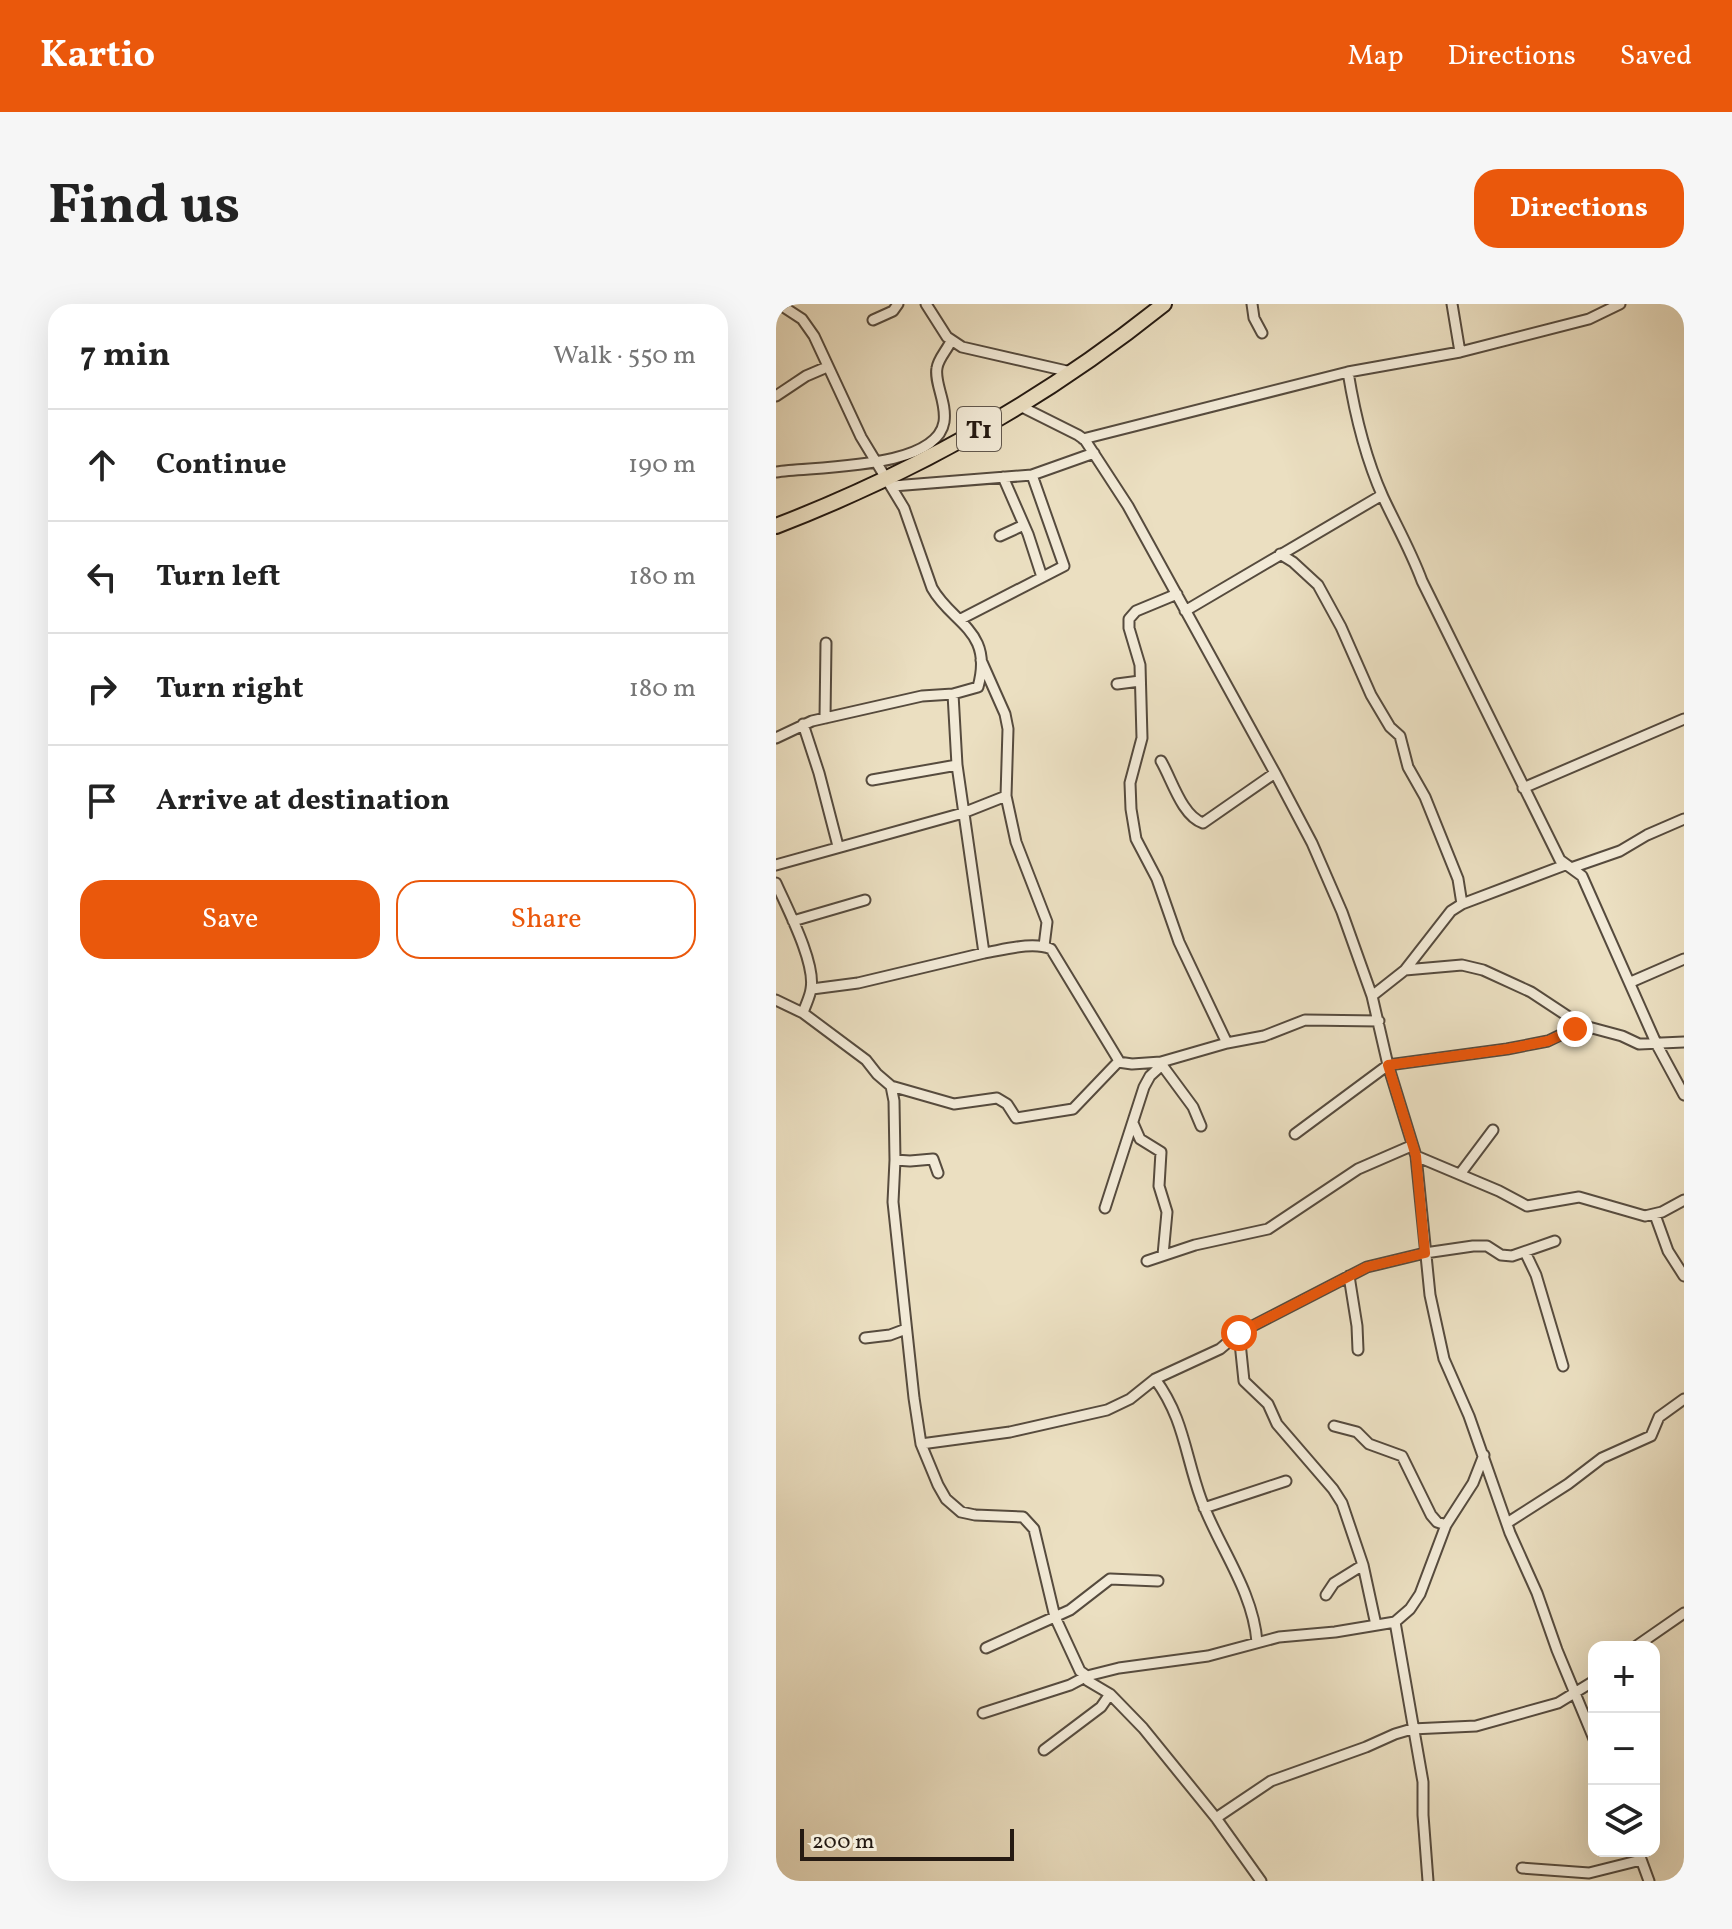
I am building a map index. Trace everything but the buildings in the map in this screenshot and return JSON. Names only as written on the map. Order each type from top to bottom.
[{"type":"highway","name":"T1","points":[[776,526],[890,482],[1022,407],[1110,347],[1164,304]]},
{"type":"street","points":[[779,304],[802,319],[814,336],[861,437],[904,508],[932,588],[974,637],[1008,729],[1006,796],[1016,842],[1047,922],[1044,946]]},
{"type":"street","points":[[873,320],[893,311],[898,304]]},
{"type":"street","points":[[926,304],[951,341],[973,351],[1071,372]]},
{"type":"street","points":[[1252,304],[1254,318],[1262,333]]},
{"type":"street","points":[[1452,304],[1460,352]]},
{"type":"street","points":[[1083,439],[1348,372],[1460,352],[1589,319],[1620,304]]},
{"type":"street","points":[[776,472],[876,461],[915,452],[929,445],[939,436],[945,411],[937,367],[951,341]]},
{"type":"street","points":[[776,396],[806,376],[827,367]]},
{"type":"street","points":[[1348,372],[1355,415],[1382,495],[1560,860],[1582,876],[1657,1045],[1684,1095]]},
{"type":"street","points":[[1022,407],[1083,439],[1128,506],[1312,843],[1342,912],[1372,996],[1388,1065],[1414,1151],[1430,1295],[1444,1359],[1588,1724]]},
{"type":"street","points":[[890,482],[906,487],[1032,475],[1094,453]]},
{"type":"street","points":[[961,619],[1064,565],[1032,475]]},
{"type":"street","points":[[1003,477],[1042,577]]},
{"type":"street","points":[[1185,611],[1382,495]]},
{"type":"street","points":[[1000,536],[1024,525]]},
{"type":"street","points":[[1280,554],[1318,585],[1338,620],[1371,695],[1390,727],[1400,736],[1408,767],[1425,797],[1458,879],[1462,904]]},
{"type":"street","points":[[1177,594],[1136,611],[1129,619],[1140,662],[1142,738],[1129,788],[1136,839],[1157,879],[1179,942],[1227,1043]]},
{"type":"street","points":[[825,718],[826,643]]},
{"type":"street","points":[[776,738],[803,724],[825,718],[978,687],[980,657]]},
{"type":"street","points":[[1117,684],[1140,681]]},
{"type":"street","points":[[953,694],[957,765],[984,953]]},
{"type":"street","points":[[1523,788],[1682,720],[1684,733]]},
{"type":"street","points":[[803,724],[838,846]]},
{"type":"street","points":[[1161,761],[1189,812],[1203,823],[1275,773]]},
{"type":"street","points":[[872,780],[957,765]]},
{"type":"street","points":[[776,865],[963,813],[1006,796]]},
{"type":"street","points":[[1372,996],[1405,970],[1440,922],[1462,904],[1620,851],[1684,819]]},
{"type":"street","points":[[776,883],[808,963],[812,989],[803,1013]]},
{"type":"street","points":[[793,921],[865,900]]},
{"type":"street","points":[[812,989],[858,983],[984,953],[1044,946],[1054,953],[1119,1061],[1129,1064],[1162,1064],[1316,1019],[1379,1021]]},
{"type":"street","points":[[1631,982],[1684,959]]},
{"type":"street","points":[[1405,970],[1471,966],[1531,992],[1581,1025],[1639,1044],[1684,1042]]},
{"type":"street","points":[[776,1000],[803,1013],[866,1060],[891,1086],[955,1104],[997,1098],[1007,1104],[1015,1117],[1026,1118],[1073,1109],[1119,1061]]},
{"type":"street","points":[[1295,1134],[1388,1065],[1548,1041],[1581,1025]]},
{"type":"street","points":[[1105,1208],[1144,1087],[1162,1064]]},
{"type":"street","points":[[1162,1064],[1193,1107],[1201,1126]]},
{"type":"street","points":[[891,1086],[895,1160],[893,1202],[906,1329],[921,1444],[938,1485],[946,1499],[957,1509],[975,1515],[1020,1516],[1028,1520],[1034,1529],[1055,1617],[1080,1671],[1088,1681],[1110,1694],[1143,1728],[1216,1818],[1261,1881]]},
{"type":"street","points":[[1133,1119],[1140,1139],[1161,1152],[1159,1186],[1167,1212],[1163,1255]]},
{"type":"street","points":[[1460,1174],[1493,1130]]},
{"type":"street","points":[[1147,1261],[1195,1245],[1268,1229],[1358,1169],[1414,1151],[1527,1206],[1579,1197],[1635,1213],[1655,1215],[1684,1200]]},
{"type":"street","points":[[895,1160],[934,1159],[938,1173]]},
{"type":"street","points":[[1655,1215],[1668,1251],[1684,1276]]},
{"type":"street","points":[[921,1444],[1010,1432],[1096,1414],[1130,1399],[1155,1379],[1220,1349],[1239,1333],[1367,1267],[1425,1253],[1479,1246],[1490,1247],[1501,1255],[1525,1252],[1555,1241]]},
{"type":"street","points":[[1525,1252],[1536,1275],[1563,1366]]},
{"type":"street","points":[[1349,1276],[1358,1350]]},
{"type":"street","points":[[865,1338],[890,1335],[906,1329]]},
{"type":"street","points":[[1239,1333],[1244,1381],[1268,1404],[1277,1424],[1336,1492],[1344,1509],[1363,1565],[1376,1625]]},
{"type":"street","points":[[1155,1379],[1176,1413],[1204,1508],[1247,1601],[1257,1642]]},
{"type":"street","points":[[1507,1523],[1602,1458],[1651,1436],[1659,1417],[1684,1399]]},
{"type":"street","points":[[1334,1426],[1357,1432],[1369,1444],[1402,1456],[1431,1515],[1437,1522],[1446,1525]]},
{"type":"street","points":[[983,1713],[1070,1685],[1087,1676],[1134,1665],[1208,1656],[1257,1642],[1395,1622],[1410,1609],[1420,1594],[1446,1525],[1473,1483],[1484,1455]]},
{"type":"street","points":[[1204,1508],[1286,1481]]},
{"type":"street","points":[[1326,1595],[1334,1583],[1363,1565]]},
{"type":"street","points":[[986,1648],[1070,1610],[1110,1579],[1158,1581]]},
{"type":"street","points":[[1644,1641],[1684,1613]]},
{"type":"street","points":[[1395,1622],[1423,1782],[1428,1881]]},
{"type":"street","points":[[1216,1818],[1271,1781],[1395,1734],[1412,1729],[1476,1726],[1558,1703],[1588,1685]]},
{"type":"street","points":[[1044,1750],[1101,1707],[1110,1694]]},
{"type":"street","points":[[1522,1868],[1589,1873],[1633,1857]]},
{"type":"street","points":[[1640,1857],[1649,1881]]},
{"type":"route","points":[[1239,1333],[1367,1267],[1425,1253],[1416,1156],[1388,1065],[1507,1049],[1548,1041],[1575,1029]]}]
